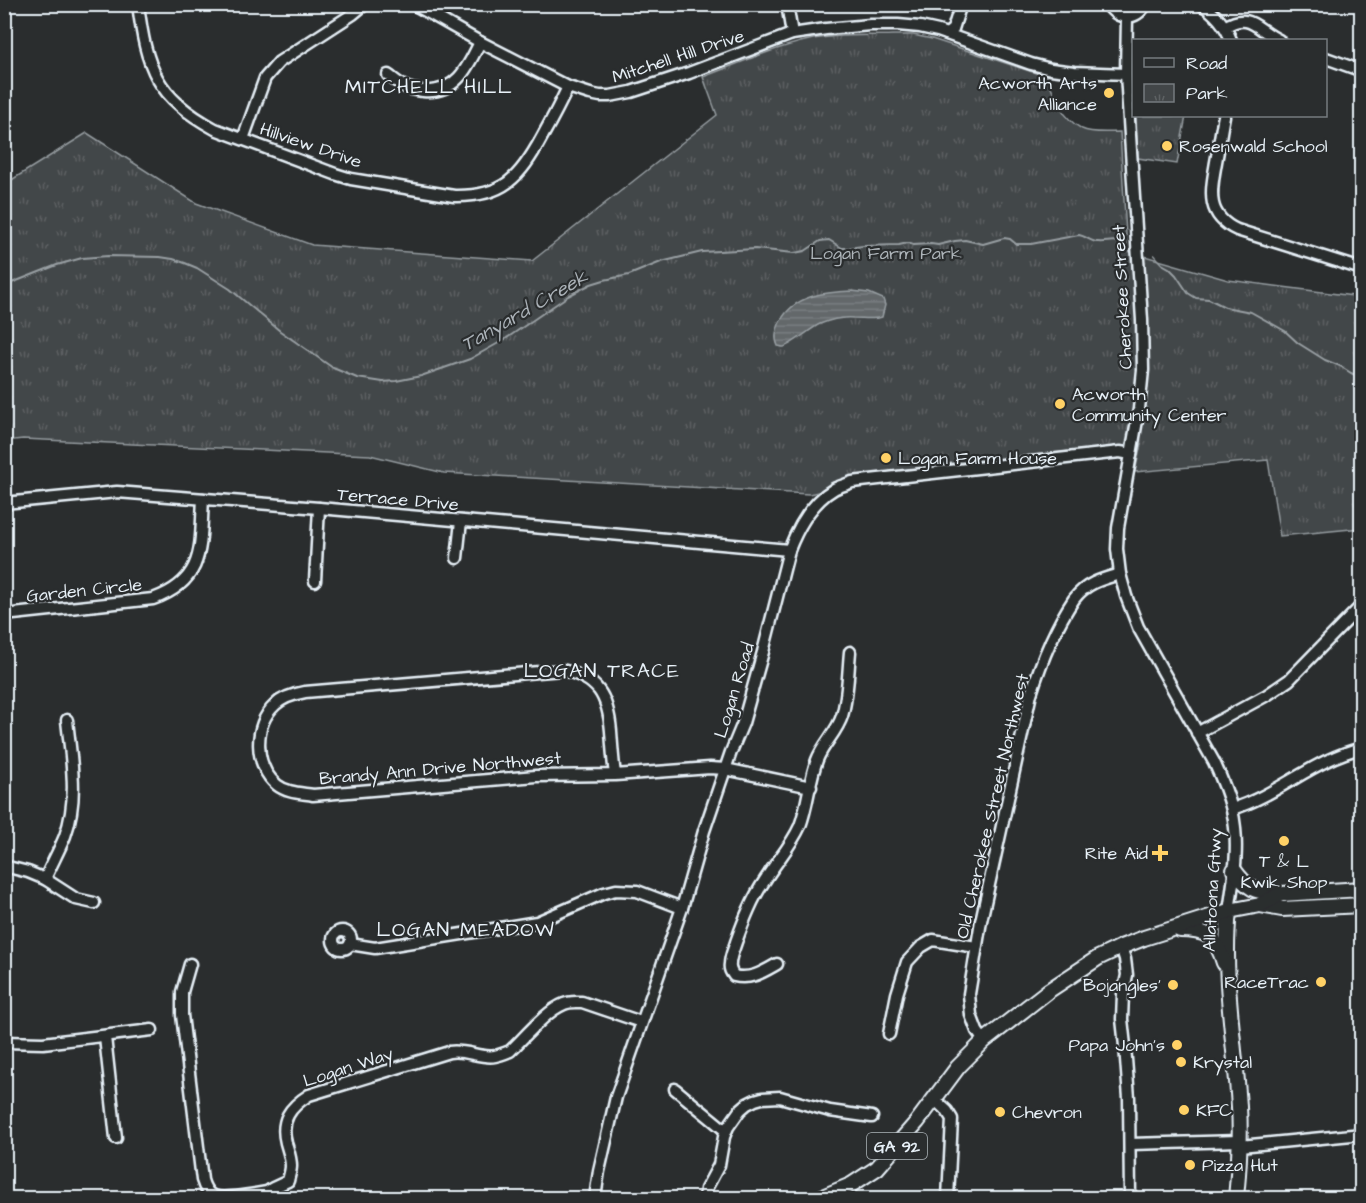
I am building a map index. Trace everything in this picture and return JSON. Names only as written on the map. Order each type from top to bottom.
[{"type":"main road","points":[[1234,870],[1250,888],[1260,892],[1281,894]]},
{"type":"main road","name":"GA 92","points":[[820,1198],[851,1185],[876,1168],[917,1122],[958,1067],[984,1041],[1048,991],[1098,958],[1169,930],[1229,911],[1260,905],[1281,894],[1362,890]]},
{"type":"main road","name":"GA 92","points":[[1260,905],[1282,909],[1362,905]]},
{"type":"main road","name":"Allatoona Gtwy","points":[[1229,911],[1227,973],[1240,1144],[1236,1198]]},
{"type":"main road","points":[[1169,930],[1192,930],[1208,934],[1221,954],[1227,973]]},
{"type":"street","name":"Hillview Drive","points":[[138,4],[143,41],[150,64],[164,90],[182,108],[215,129],[351,179],[444,195],[468,196],[483,194],[498,188],[516,176],[529,160],[568,87]]},
{"type":"street","points":[[243,139],[265,78],[271,70],[279,62],[365,4]]},
{"type":"street","name":"Mitchell Hill Drive","points":[[413,4],[480,42],[568,87],[600,96],[621,94],[689,73],[792,34],[845,27],[898,25],[920,27],[1051,69],[1126,74]]},
{"type":"street","points":[[786,4],[792,34]]},
{"type":"street","points":[[947,34],[946,26],[954,4]]},
{"type":"street","points":[[947,34],[953,29],[961,4]]},
{"type":"street","points":[[1107,4],[1115,14],[1127,17],[1140,13],[1146,4]]},
{"type":"street","points":[[1201,4],[1217,16],[1231,39]]},
{"type":"street","name":"Cherokee Street","points":[[1120,574],[1117,549],[1118,528],[1139,409],[1143,348],[1126,74],[1127,17]]},
{"type":"street","points":[[1225,27],[1239,21],[1251,22],[1277,39]]},
{"type":"street","points":[[388,75],[407,88],[430,91],[447,88],[461,76],[480,42]]},
{"type":"street","points":[[1327,58],[1362,71]]},
{"type":"street","points":[[1224,117],[1211,191],[1214,207],[1222,219],[1238,230],[1362,269]]},
{"type":"street","name":"Logan Road","points":[[595,1198],[611,1115],[682,908],[704,831],[746,713],[789,550],[805,518],[817,502],[834,489],[852,482],[1120,452],[1131,454]]},
{"type":"street","name":"Terrace Drive","points":[[4,503],[117,492],[789,550]]},
{"type":"street","name":"Garden Circle","points":[[4,615],[153,599],[174,589],[183,583],[196,564],[200,550],[203,499]]},
{"type":"street","points":[[315,582],[319,508]]},
{"type":"street","points":[[457,558],[461,521]]},
{"type":"street","name":"Allatoona Gtwy","points":[[1120,574],[1138,627],[1219,772],[1232,809],[1236,847],[1229,911]]},
{"type":"street","name":"Old Cherokee Street Northwest","points":[[984,1041],[977,1031],[969,1005],[969,994],[976,947],[1031,694],[1063,619],[1079,592],[1090,584],[1120,574]]},
{"type":"street","points":[[1197,733],[1267,695],[1289,680],[1362,605]]},
{"type":"street","points":[[777,964],[759,975],[747,977],[734,976],[729,967],[745,918],[765,880],[791,843],[805,812],[817,760],[838,726],[842,715],[850,652]]},
{"type":"street","name":"Brandy Ann Drive Northwest","points":[[615,775],[610,720],[605,699],[589,680],[562,670],[305,692],[291,695],[274,705],[259,733],[259,750],[268,775],[277,785],[288,791],[313,795],[536,776],[615,775],[695,769],[726,769],[811,787]]},
{"type":"street","points":[[45,879],[65,834],[72,807],[73,773],[67,720]]},
{"type":"street","points":[[1232,809],[1273,792],[1344,752],[1362,748]]},
{"type":"street","points":[[4,866],[28,872],[45,879],[76,898],[94,903]]},
{"type":"street","points":[[350,944],[375,948],[537,922],[616,890],[637,891],[682,908]]},
{"type":"street","points":[[889,1034],[897,994],[907,962],[921,947],[933,940],[976,947]]},
{"type":"street","points":[[1121,947],[1127,975],[1122,1019],[1129,1098],[1130,1198]]},
{"type":"street","name":"Logan Way","points":[[190,964],[182,992],[182,1015],[202,1180],[208,1192],[221,1198],[267,1192],[288,1181],[291,1167],[284,1132],[285,1121],[298,1102],[309,1095],[449,1052],[465,1051],[488,1057],[503,1054],[510,1051],[554,1009],[572,1001],[582,1002],[641,1022]]},
{"type":"street","points":[[4,1042],[43,1043],[152,1030]]},
{"type":"street","points":[[105,1037],[116,1138]]},
{"type":"street","points":[[675,1089],[726,1131]]},
{"type":"street","points":[[705,1198],[706,1189],[719,1165],[726,1131],[734,1116],[747,1104],[762,1098],[780,1097],[830,1111],[872,1117]]},
{"type":"street","points":[[934,1099],[952,1119],[948,1198]]},
{"type":"street","points":[[1130,1144],[1240,1144],[1362,1134]]},
{"type":"green space","name":"Logan Farm Park","points":[[913,35],[932,39],[1048,77],[1064,113],[1075,124],[1091,132],[1120,132],[1127,251],[1228,280],[1361,297],[1361,528],[1280,536],[1268,460],[1135,472],[1141,444],[942,464],[809,494],[444,473],[370,455],[23,439],[5,441],[5,184],[87,133],[196,203],[312,245],[532,261],[717,115],[703,77],[769,52],[819,38]]},
{"type":"green space","points":[[1136,117],[1186,117],[1177,164],[1138,158]]},
{"type":"shaded area","points":[[852,291],[869,293],[883,299],[885,305],[882,317],[832,320],[816,326],[786,346],[778,346],[777,328],[793,306],[821,294]]},
{"type":"waterway","name":"Tanyard Creek","points":[[4,286],[57,265],[82,258],[108,256],[173,259],[197,268],[230,289],[280,331],[333,368],[357,378],[383,382],[421,376],[470,359],[504,340],[568,296],[591,284],[629,275],[661,262],[702,252],[755,249],[794,253],[805,251],[820,241],[829,240],[842,248],[908,243],[938,245],[965,240],[983,244],[1004,238],[1016,244],[1031,244],[1079,235],[1095,242],[1124,243]]},
{"type":"waterway","name":"Tanyard Creek","points":[[1154,255],[1176,275],[1188,293],[1196,298],[1209,299],[1225,307],[1251,312],[1285,331],[1298,343],[1325,360],[1362,378]]},
{"type":"place","name":"Acworth Arts Alliance","points":[[1109,93]]},
{"type":"place","name":"Rosenwald School","points":[[1167,146]]},
{"type":"place","name":"Acworth Community Center","points":[[1060,404]]},
{"type":"place","name":"Logan Farm House","points":[[886,458]]},
{"type":"place","name":"T & L Kwik Shop","points":[[1284,841]]},
{"type":"place","name":"Rite Aid","points":[[1160,853]]},
{"type":"place","name":"RaceTrac","points":[[1321,982]]},
{"type":"place","name":"Bojangles'","points":[[1173,985]]},
{"type":"place","name":"Papa John's","points":[[1177,1045]]},
{"type":"place","name":"Krystal","points":[[1181,1062]]},
{"type":"place","name":"KFC","points":[[1184,1110]]},
{"type":"place","name":"Chevron","points":[[1000,1112]]},
{"type":"place","name":"Pizza Hut","points":[[1190,1165]]},
{"type":"district","name":"MITCHELL HILL","points":[[429,86]]},
{"type":"district","name":"LOGAN TRACE","points":[[602,670]]},
{"type":"district","name":"LOGAN MEADOW","points":[[466,929]]}]
